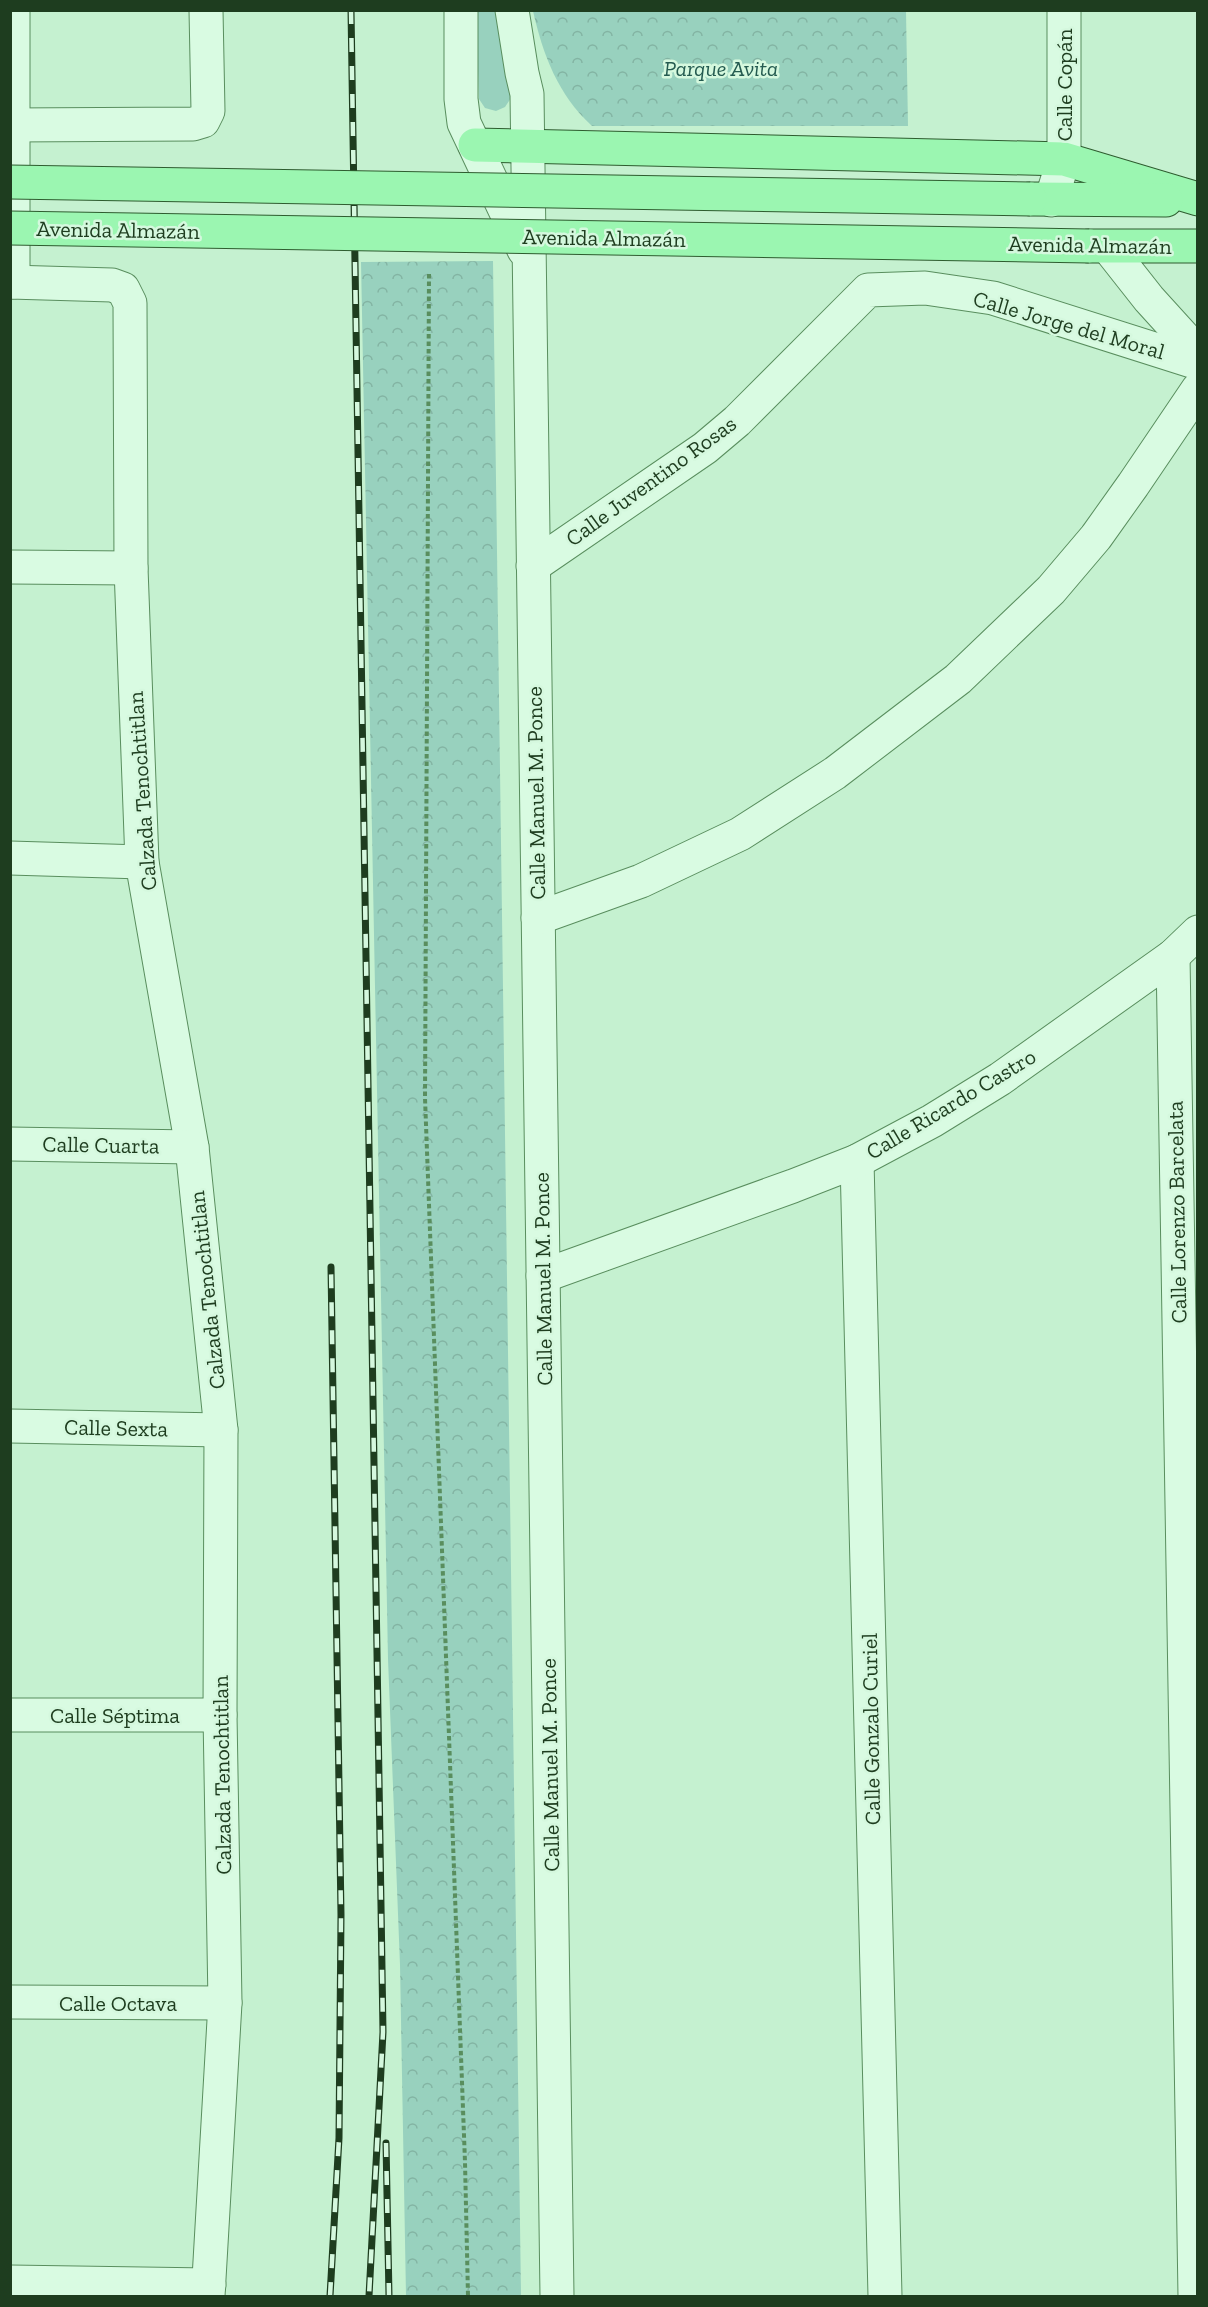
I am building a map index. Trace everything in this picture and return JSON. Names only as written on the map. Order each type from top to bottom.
[{"type":"main road","points":[[475,146],[1064,159],[1197,200]]},
{"type":"main road","name":"Avenida Almazán","points":[[10,182],[1197,200]]},
{"type":"main road","name":"Avenida Almazán","points":[[10,228],[1197,246]]},
{"type":"street","points":[[12,282],[13,10]]},
{"type":"street","points":[[12,125],[193,124],[203,121],[208,111],[206,10]]},
{"type":"street","name":"Calle Manuel M. Ponce","points":[[461,10],[464,123],[529,261]]},
{"type":"street","name":"Calle Manuel M. Ponce","points":[[512,10],[527,94],[557,2296]]},
{"type":"street","name":"Calle Copán","points":[[1041,199],[1064,159],[1064,10]]},
{"type":"street","points":[[1098,246],[1197,353]]},
{"type":"street","name":"Calzada Tenochtitlan","points":[[12,282],[112,285],[123,289],[130,303],[131,568],[142,862],[192,1147],[221,1430],[220,1714],[225,2003],[209,2290]]},
{"type":"street","name":"Calle Jorge del Moral","points":[[868,290],[925,288],[993,298],[1197,363]]},
{"type":"street","name":"Calle Juventino Rosas","points":[[533,566],[705,448],[738,421],[868,290]]},
{"type":"street","points":[[538,918],[641,881],[740,834],[835,773],[958,679],[1051,590],[1088,546],[1133,485],[1197,390]]},
{"type":"street","points":[[10,567],[131,568]]},
{"type":"street","points":[[10,858],[142,862]]},
{"type":"street","name":"Calle Ricardo Castro","points":[[543,1276],[857,1161],[932,1121],[1000,1079],[1173,956],[1197,932]]},
{"type":"street","name":"Calle Lorenzo Barcelata","points":[[1173,956],[1195,2296]]},
{"type":"street","name":"Calle Cuarta","points":[[10,1144],[192,1147]]},
{"type":"street","name":"Calle Gonzalo Curiel","points":[[857,1161],[885,2296]]},
{"type":"street","name":"Calle Sexta","points":[[10,1426],[221,1430]]},
{"type":"street","name":"Calle Séptima","points":[[10,1715],[220,1714]]},
{"type":"street","name":"Calle Octava","points":[[10,2002],[225,2003]]},
{"type":"street","points":[[10,2282],[209,2290]]},
{"type":"path","points":[[429,274],[425,1098],[465,2162],[468,2296]]},
{"type":"green space","points":[[476,11],[499,11],[511,98],[505,107],[496,111],[485,108],[479,99]]},
{"type":"green space","name":"Parque Avita","points":[[533,11],[906,11],[908,126],[592,126],[561,88],[547,59]]},
{"type":"green space","points":[[493,261],[521,2296],[406,2296],[400,1965],[388,1659],[361,262]]},
{"type":"railway","points":[[351,10],[383,2032],[369,2296]]},
{"type":"railway","points":[[330,2296],[339,2138],[341,1915],[331,1267]]},
{"type":"railway","points":[[386,2143],[389,2296]]}]
